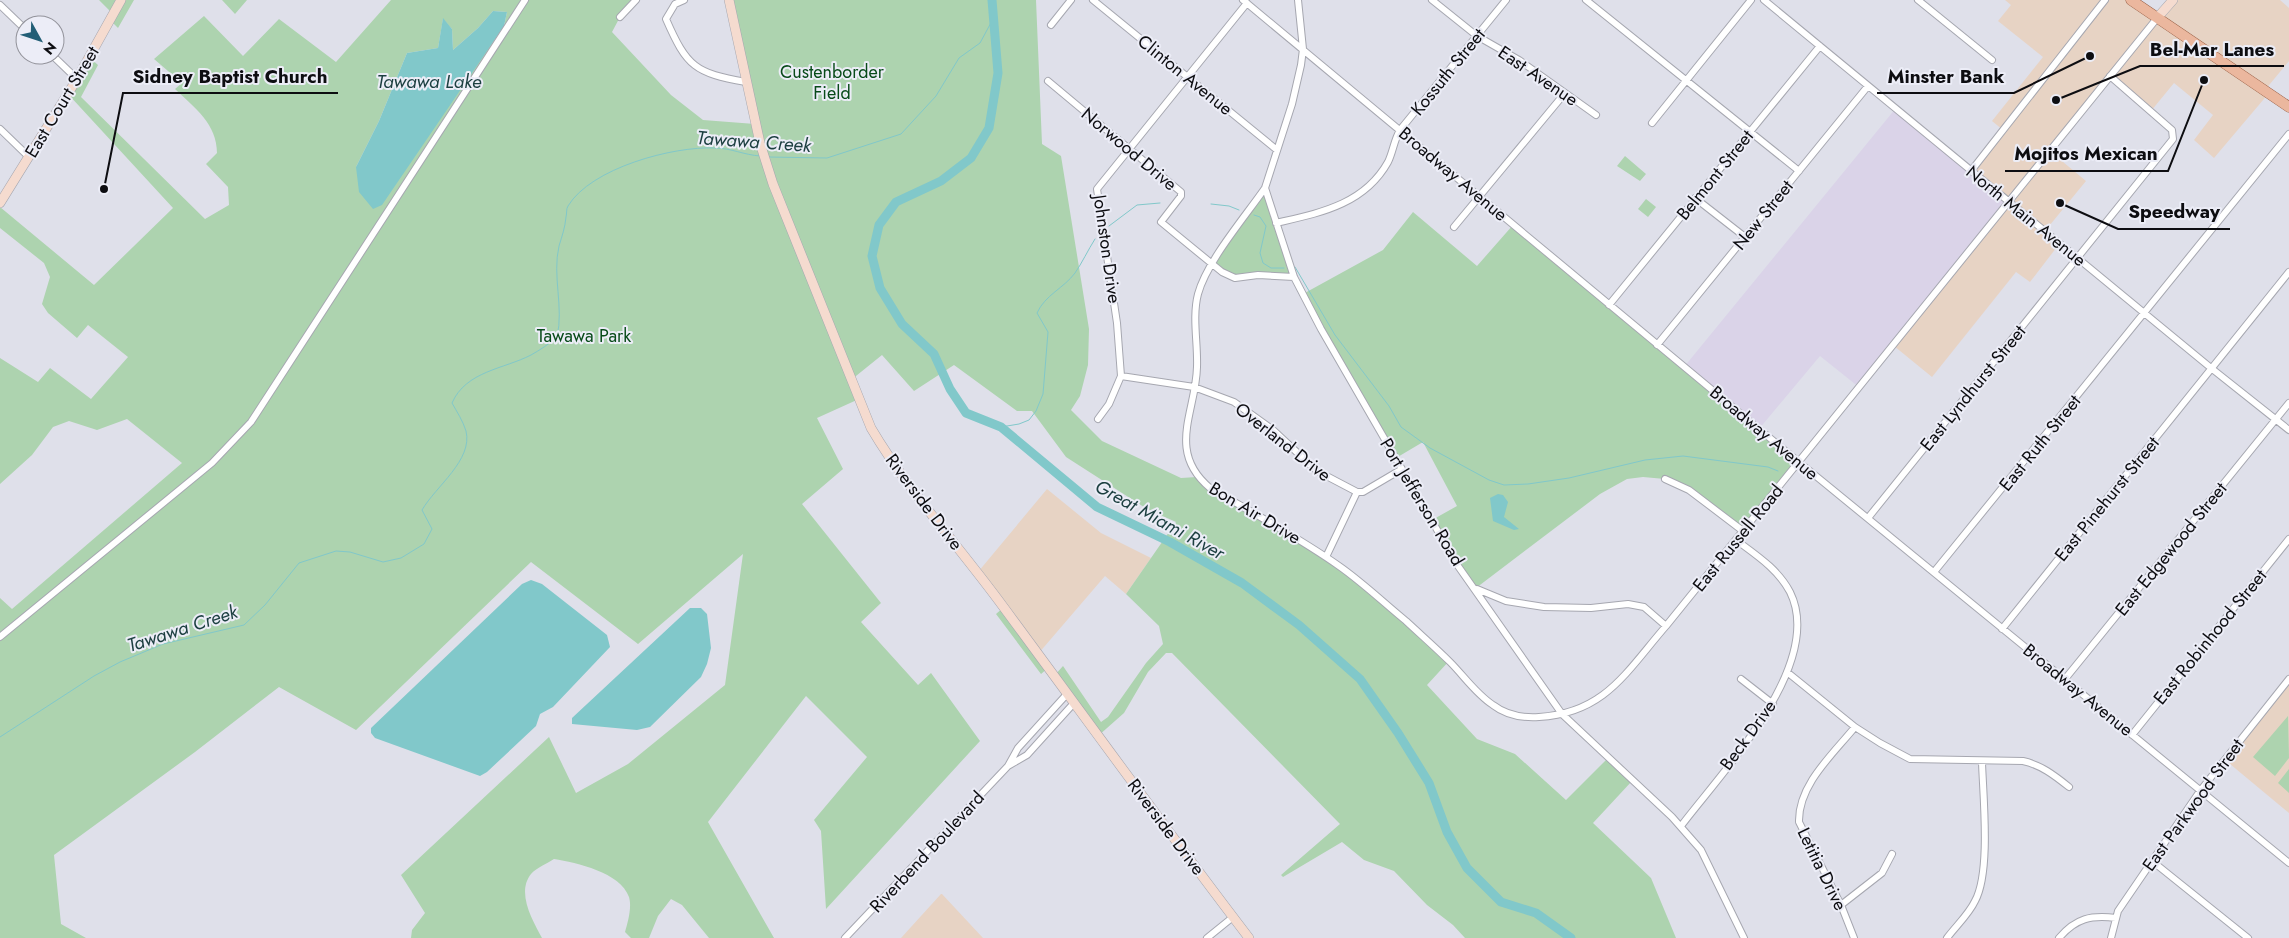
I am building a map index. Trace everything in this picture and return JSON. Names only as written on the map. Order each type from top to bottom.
[{"type":"main road","name":"East Court Street","points":[[0,203],[77,79],[121,0]]},
{"type":"main road","name":"Riverside Drive","points":[[729,0],[760,143],[773,184],[871,428],[887,456],[992,592],[1249,938]]},
{"type":"main road","points":[[2131,0],[2289,107]]},
{"type":"main road","points":[[2158,17],[2172,0]]},
{"type":"street","points":[[0,638],[212,462],[251,422],[525,0]]},
{"type":"street","points":[[620,17],[636,0]]},
{"type":"street","points":[[684,0],[675,4],[666,19],[687,59],[703,72],[746,82]]},
{"type":"street","points":[[1051,26],[1071,0]]},
{"type":"street","name":"Clinton Avenue","points":[[1093,0],[1277,150]]},
{"type":"street","points":[[1265,188],[1292,104],[1302,49],[1298,0]]},
{"type":"street","name":"East Avenue","points":[[1432,0],[1477,36],[1519,60],[1596,115]]},
{"type":"street","name":"Kossuth Street","points":[[1276,223],[1321,213],[1350,201],[1362,193],[1389,161],[1395,138],[1400,130],[1506,0]]},
{"type":"street","points":[[1586,0],[1798,171]]},
{"type":"street","points":[[1652,123],[1751,0]]},
{"type":"street","name":"North Main Avenue","points":[[1764,0],[2289,430]]},
{"type":"street","points":[[1918,0],[1992,60]]},
{"type":"street","points":[[1971,170],[2105,0]]},
{"type":"street","name":"Johnston Drive","points":[[1098,420],[1109,404],[1121,376],[1117,323],[1096,195],[1097,189],[1188,77],[1245,2]]},
{"type":"street","name":"Broadway Avenue","points":[[1245,2],[1400,130],[1436,163],[1480,197],[1800,463],[2289,863]]},
{"type":"street","points":[[0,4],[15,19]]},
{"type":"street","name":"East Russell Road","points":[[1562,714],[1581,709],[1597,701],[1610,690],[1666,626],[1800,463],[2158,17]]},
{"type":"street","name":"Belmont Street","points":[[1609,305],[1820,46]]},
{"type":"street","points":[[62,65],[77,79]]},
{"type":"street","name":"East Lyndhurst Street","points":[[1868,518],[2173,139],[2172,130],[2110,76]]},
{"type":"street","name":"Norwood Drive","points":[[1048,81],[1181,192],[1181,196],[1161,222],[1222,272],[1235,278],[1258,275],[1294,277]]},
{"type":"street","name":"New Street","points":[[1658,345],[1868,86]]},
{"type":"street","points":[[1454,227],[1565,93]]},
{"type":"street","points":[[0,129],[29,157]]},
{"type":"street","name":"East Ruth Street","points":[[1934,572],[2289,134]]},
{"type":"street","name":"Port Jefferson Road","points":[[1265,188],[1294,277],[1321,329],[1458,566],[1476,588],[1562,714],[1681,826],[1701,850],[1744,938]]},
{"type":"street","name":"Bon Air Drive","points":[[1265,188],[1212,264],[1198,295],[1198,369],[1186,428],[1186,452],[1198,477],[1210,488],[1326,557],[1405,621],[1450,661],[1490,704],[1503,712],[1521,716],[1538,717],[1562,714]]},
{"type":"street","points":[[1695,198],[1745,237]]},
{"type":"street","name":"East Pinehurst Street","points":[[2002,628],[2289,272]]},
{"type":"street","name":"Overland Drive","points":[[1121,376],[1194,387],[1234,402],[1273,430],[1318,471],[1357,492]]},
{"type":"street","name":"East Edgewood Street","points":[[2065,679],[2289,403]]},
{"type":"street","points":[[1326,557],[1357,492],[1363,492],[1402,469]]},
{"type":"street","points":[[1665,478],[1689,490],[1743,531]]},
{"type":"street","name":"East Robinhood Street","points":[[2132,735],[2289,539]]},
{"type":"street","name":"Beck Drive","points":[[1681,826],[1756,730],[1773,704],[1787,672],[1793,651],[1797,619],[1791,594],[1783,580],[1772,568],[1736,540]]},
{"type":"street","points":[[1476,588],[1506,601],[1544,607],[1591,608],[1628,604],[1644,607],[1666,626]]},
{"type":"street","points":[[1787,672],[1855,727],[1910,759],[1982,762],[2023,761],[2052,773],[2068,787]]},
{"type":"street","points":[[1740,679],[1773,704]]},
{"type":"street","name":"East Parkwood Street","points":[[2110,938],[2116,918],[2200,791],[2289,679]]},
{"type":"street","points":[[1008,766],[1018,748],[1067,694]]},
{"type":"street","points":[[1008,766],[1027,755],[1074,703]]},
{"type":"street","name":"Letitia Drive","points":[[1854,938],[1841,905],[1799,822],[1799,807],[1808,786],[1855,727]]},
{"type":"street","points":[[1947,938],[1975,901],[1979,890],[1983,861],[1982,762]]},
{"type":"street","name":"Riverbend Boulevard","points":[[845,938],[1008,766]]},
{"type":"street","points":[[1841,905],[1882,873],[1892,854]]},
{"type":"street","points":[[2152,861],[2248,938]]},
{"type":"street","points":[[2059,938],[2074,922],[2084,918],[2096,916],[2116,918]]},
{"type":"street","points":[[1207,938],[1234,917]]},
{"type":"shaded area","points":[[2005,0],[2131,0],[2158,17],[2173,0],[2280,0],[2289,8],[2289,61],[2265,90],[2269,93],[2214,158],[2194,140],[2213,115],[2174,83],[2151,111],[2110,76],[2051,152],[2086,181],[2045,231],[2060,243],[2030,282],[2016,272],[1932,377],[1894,346],[1971,171],[2003,130],[1992,121],[2043,57],[1998,21],[2011,5]]},
{"type":"shaded area","points":[[1896,108],[2010,203],[1860,388],[1820,356],[1759,429],[1684,367]]},
{"type":"shaded area","points":[[1047,489],[1101,533],[1151,558],[1126,594],[1105,576],[1038,654],[978,572]]},
{"type":"shaded area","points":[[2289,679],[2289,813],[2224,759]]},
{"type":"shaded area","points":[[942,894],[983,938],[901,938]]},
{"type":"green space","points":[[99,0],[134,0],[118,28],[110,20],[113,14]]},
{"type":"green space","points":[[222,0],[247,0],[235,14]]},
{"type":"green space","points":[[391,0],[636,0],[620,17],[612,32],[671,95],[703,120],[755,124],[729,0],[1036,0],[1042,144],[1061,156],[1089,329],[1088,365],[1080,396],[1071,410],[1102,441],[1181,478],[1197,477],[1341,567],[1449,661],[1427,685],[1477,739],[1515,754],[1566,800],[1608,758],[1632,781],[1593,823],[1651,878],[1676,938],[1465,938],[1453,925],[1427,905],[1394,871],[1364,860],[1342,842],[1283,877],[1281,875],[1340,824],[1172,653],[1166,653],[1148,672],[1124,713],[1098,736],[1054,676],[1063,666],[1101,722],[1108,717],[1146,663],[1163,644],[1159,626],[1126,594],[1176,522],[1147,509],[1066,457],[1032,411],[1017,411],[954,365],[914,391],[882,355],[851,380],[859,399],[817,418],[843,469],[802,504],[881,603],[861,622],[918,685],[931,673],[980,741],[826,909],[821,831],[814,820],[867,757],[806,696],[708,822],[774,938],[709,938],[682,905],[671,899],[658,916],[649,938],[631,938],[625,932],[630,905],[629,897],[624,888],[617,881],[597,870],[554,859],[531,874],[525,890],[527,907],[542,938],[411,938],[412,930],[425,913],[401,875],[549,737],[576,793],[628,764],[725,685],[743,554],[638,644],[531,562],[356,730],[279,687],[195,752],[54,855],[61,924],[86,938],[0,938],[0,598],[12,609],[182,463],[127,419],[97,430],[69,421],[53,427],[32,455],[0,484],[0,358],[38,382],[50,368],[91,399],[128,357],[88,325],[77,338],[48,313],[42,304],[50,277],[44,263],[0,228],[0,207],[94,285],[173,208],[68,94],[89,57],[98,65],[81,97],[205,219],[229,205],[228,187],[206,164],[217,153],[213,133],[204,117],[175,89],[182,83],[154,59],[204,16],[243,56],[279,19],[336,62]],"holes":[[[493,11],[507,12],[504,26],[490,46],[356,167],[379,121],[407,53],[438,48],[443,19],[452,29],[453,50],[478,28]]]},
{"type":"green space","points":[[1625,156],[1646,174],[1640,181],[1617,166]]},
{"type":"green space","points":[[1265,188],[1294,277],[1235,278],[1212,265]]},
{"type":"green space","points":[[1646,199],[1656,207],[1648,217],[1638,209]]},
{"type":"green space","points":[[1413,212],[1477,266],[1513,225],[1800,463],[1743,531],[1689,490],[1665,479],[1643,477],[1627,479],[1600,494],[1476,588],[1432,520],[1457,506],[1423,442],[1396,458],[1303,294],[1383,250]]},
{"type":"green space","points":[[1004,607],[1048,668],[1041,674],[996,614]]},
{"type":"green space","points":[[2288,716],[2289,758],[2275,776],[2253,757]]},
{"type":"green space","points":[[2289,769],[2289,793],[2278,783]]},
{"type":"water","name":"Tawawa Lake","points":[[493,11],[507,12],[504,26],[382,205],[373,209],[359,192],[356,167],[379,121],[407,53],[438,48],[443,18],[452,29],[453,50],[478,28]]},
{"type":"water","points":[[1498,494],[1503,495],[1508,502],[1504,517],[1519,529],[1514,530],[1493,521],[1490,498]]},
{"type":"water","points":[[531,580],[542,584],[607,635],[610,647],[553,707],[540,714],[536,726],[487,772],[480,776],[375,738],[371,733],[371,728],[522,584]]},
{"type":"water","points":[[690,608],[701,608],[707,614],[711,648],[701,677],[650,727],[637,730],[572,724],[572,718]]},
{"type":"waterway","name":"Great Miami River","points":[[992,0],[998,73],[989,128],[971,158],[941,181],[896,202],[879,225],[872,256],[880,288],[902,324],[934,354],[950,389],[966,413],[1001,427],[1097,507],[1170,542],[1242,583],[1299,625],[1360,679],[1398,733],[1429,783],[1447,832],[1467,868],[1501,902],[1536,913],[1571,938]]},
{"type":"waterway","name":"Tawawa Creek","points":[[768,157],[827,158],[901,134],[936,96],[959,58],[980,43],[993,19]]},
{"type":"waterway","name":"Tawawa Creek","points":[[0,737],[94,676],[120,662],[163,644],[244,625],[265,605],[299,563],[336,551],[350,552],[383,562],[401,558],[424,544],[432,529],[422,510],[459,462],[467,442],[465,427],[452,403],[458,392],[476,377],[531,355],[557,337],[559,326],[557,257],[565,225],[567,207],[579,193],[614,170],[656,155],[698,148],[721,148],[760,156]]},
{"type":"waterway","points":[[1109,226],[1137,205],[1160,203]]},
{"type":"waterway","points":[[1211,204],[1229,206],[1239,210]]},
{"type":"waterway","points":[[1254,215],[1260,217],[1266,226],[1260,253],[1263,263],[1271,268],[1284,268]]},
{"type":"waterway","points":[[1001,427],[1029,420],[1036,411],[1043,394],[1048,332],[1037,313],[1045,301],[1075,273],[1095,239]]},
{"type":"waterway","points":[[1295,267],[1335,335],[1389,406],[1401,427],[1430,448],[1489,480],[1504,485],[1528,484],[1569,478],[1645,460],[1683,456],[1768,467],[1778,471]]},
{"type":"place","name":"Minster Bank","points":[[2090,56]]},
{"type":"place","name":"Mojitos Mexican","points":[[2204,80]]},
{"type":"place","name":"Bel-Mar Lanes","points":[[2056,100]]},
{"type":"place","name":"Sidney Baptist Church","points":[[104,189]]},
{"type":"place","name":"Speedway","points":[[2060,203]]},
{"type":"park label","name":"Custenborder Field","points":[[832,82]]},
{"type":"park label","name":"Tawawa Park","points":[[584,336]]}]
